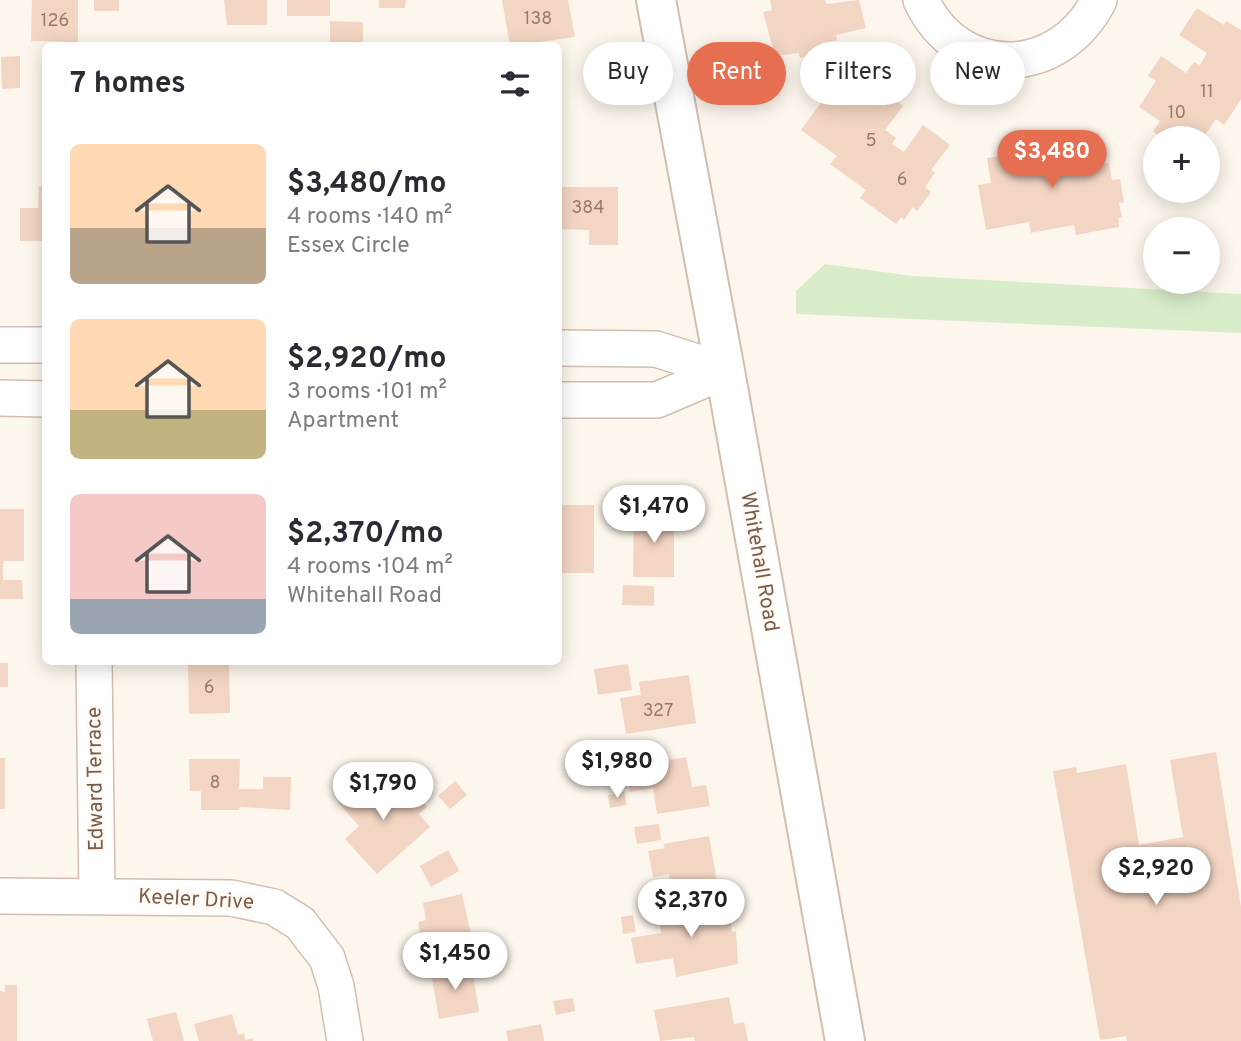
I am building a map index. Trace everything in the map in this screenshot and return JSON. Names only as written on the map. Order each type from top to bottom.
[{"type":"street","name":"Whitehall Road","points":[[656,0],[845,1041]]},
{"type":"street","points":[[921,0],[931,19],[953,43],[983,57],[1013,61],[1042,55],[1063,43],[1088,18],[1099,0]]},
{"type":"street","points":[[0,345],[42,345]]},
{"type":"street","points":[[562,348],[656,349],[725,371]]},
{"type":"street","points":[[562,400],[657,400],[725,371]]},
{"type":"street","points":[[0,398],[42,399]]},
{"type":"street","name":"Edward Terrace","points":[[94,665],[97,896]]},
{"type":"street","name":"Keeler Drive","points":[[0,896],[246,899],[288,914],[310,933],[327,958],[345,1041]]},
{"type":"green space","points":[[825,264],[912,276],[1143,289],[1143,294],[1241,294],[1241,333],[796,314],[796,291]]},
{"type":"building","points":[[32,0],[78,0],[78,42],[31,41]]},
{"type":"building","points":[[94,0],[119,0],[119,11],[94,11]]},
{"type":"building","points":[[224,0],[267,0],[267,25],[227,25]]},
{"type":"building","points":[[287,0],[330,0],[330,16],[287,16]]},
{"type":"building","points":[[379,0],[406,0],[405,8],[379,8]]},
{"type":"building","points":[[502,0],[568,0],[575,37],[539,42],[509,42]]},
{"type":"building","points":[[770,0],[825,0],[826,4],[859,0],[866,28],[836,35],[837,40],[829,42],[800,42],[800,58],[799,53],[786,55],[786,42],[771,42],[763,12],[772,10]]},
{"type":"building","points":[[1197,8],[1224,25],[1226,21],[1241,30],[1241,99],[1224,125],[1216,119],[1211,126],[1157,126],[1160,121],[1139,107],[1156,81],[1148,76],[1161,56],[1186,73],[1194,62],[1200,65],[1207,53],[1179,35]]},
{"type":"building","points":[[330,21],[363,22],[363,42],[330,42]]},
{"type":"building","points":[[20,56],[20,88],[2,89],[1,57]]},
{"type":"building","points":[[819,105],[902,105],[885,130],[896,138],[892,144],[904,152],[923,125],[950,145],[931,170],[935,173],[925,187],[931,192],[917,211],[913,207],[904,220],[901,217],[896,224],[860,198],[866,190],[830,164],[837,156],[801,130]]},
{"type":"building","points":[[1099,133],[1104,164],[1109,163],[1112,180],[1120,179],[1124,202],[1119,203],[1122,217],[1118,218],[1119,227],[1076,235],[1074,225],[1031,233],[1029,222],[986,230],[978,185],[991,183],[987,158],[1017,153],[1015,143],[1038,139],[1044,170],[1057,167],[1058,174],[1073,172],[1066,139]]},
{"type":"building","points":[[39,186],[42,186],[42,241],[20,241],[20,208],[38,208]]},
{"type":"building","points":[[562,187],[618,187],[618,245],[589,245],[589,230],[562,229]]},
{"type":"building","points":[[562,505],[594,505],[594,573],[562,573]]},
{"type":"building","points":[[0,509],[24,509],[24,561],[3,561],[3,580],[22,580],[23,599],[0,599]]},
{"type":"building","points":[[634,513],[674,513],[674,577],[633,577]]},
{"type":"building","points":[[623,585],[654,586],[654,606],[622,605]]},
{"type":"building","points":[[0,663],[8,663],[8,687],[0,687]]},
{"type":"building","points":[[628,664],[632,690],[598,695],[594,669]]},
{"type":"building","points":[[188,665],[229,665],[230,713],[189,714]]},
{"type":"building","points":[[689,675],[696,723],[626,734],[620,698],[641,695],[639,682]]},
{"type":"building","points":[[1216,752],[1241,907],[1241,1041],[1127,1041],[1126,1036],[1100,1040],[1053,771],[1076,767],[1077,773],[1126,764],[1139,845],[1183,837],[1170,760]]},
{"type":"building","points":[[686,757],[692,787],[706,785],[710,806],[657,814],[653,788],[630,792],[626,767]]},
{"type":"building","points":[[0,758],[5,758],[5,809],[0,809]]},
{"type":"building","points":[[189,759],[240,759],[239,789],[263,789],[263,777],[291,777],[290,810],[240,807],[239,810],[201,810],[201,791],[190,791]]},
{"type":"building","points":[[370,773],[392,799],[408,785],[427,807],[419,814],[430,827],[377,874],[345,839],[359,826],[338,802]]},
{"type":"building","points":[[455,781],[467,795],[450,809],[438,796]]},
{"type":"building","points":[[624,792],[627,805],[610,808],[608,795]]},
{"type":"building","points":[[659,824],[661,840],[637,844],[634,827]]},
{"type":"building","points":[[709,836],[717,882],[671,889],[669,874],[653,877],[648,851],[665,848],[663,844]]},
{"type":"building","points":[[448,850],[459,871],[431,887],[420,866]]},
{"type":"building","points":[[462,894],[473,944],[424,954],[418,922],[426,920],[423,903]]},
{"type":"building","points":[[722,899],[724,917],[730,916],[732,932],[736,931],[738,964],[676,977],[673,958],[636,964],[631,938],[661,933],[657,910]]},
{"type":"building","points":[[633,915],[636,932],[623,934],[621,917]]},
{"type":"building","points":[[472,966],[479,1012],[439,1019],[431,973]]},
{"type":"building","points":[[5,985],[17,985],[17,1041],[0,1041],[0,991],[5,992]]},
{"type":"building","points":[[729,997],[734,1024],[744,1022],[748,1041],[695,1041],[694,1037],[660,1041],[654,1010]]},
{"type":"building","points":[[573,998],[575,1011],[556,1015],[553,1001]]},
{"type":"building","points":[[176,1012],[184,1041],[153,1041],[147,1019]]},
{"type":"building","points":[[232,1014],[238,1035],[244,1033],[245,1040],[253,1038],[253,1041],[199,1041],[194,1024]]},
{"type":"building","points":[[541,1024],[544,1041],[508,1041],[506,1031]]}]
